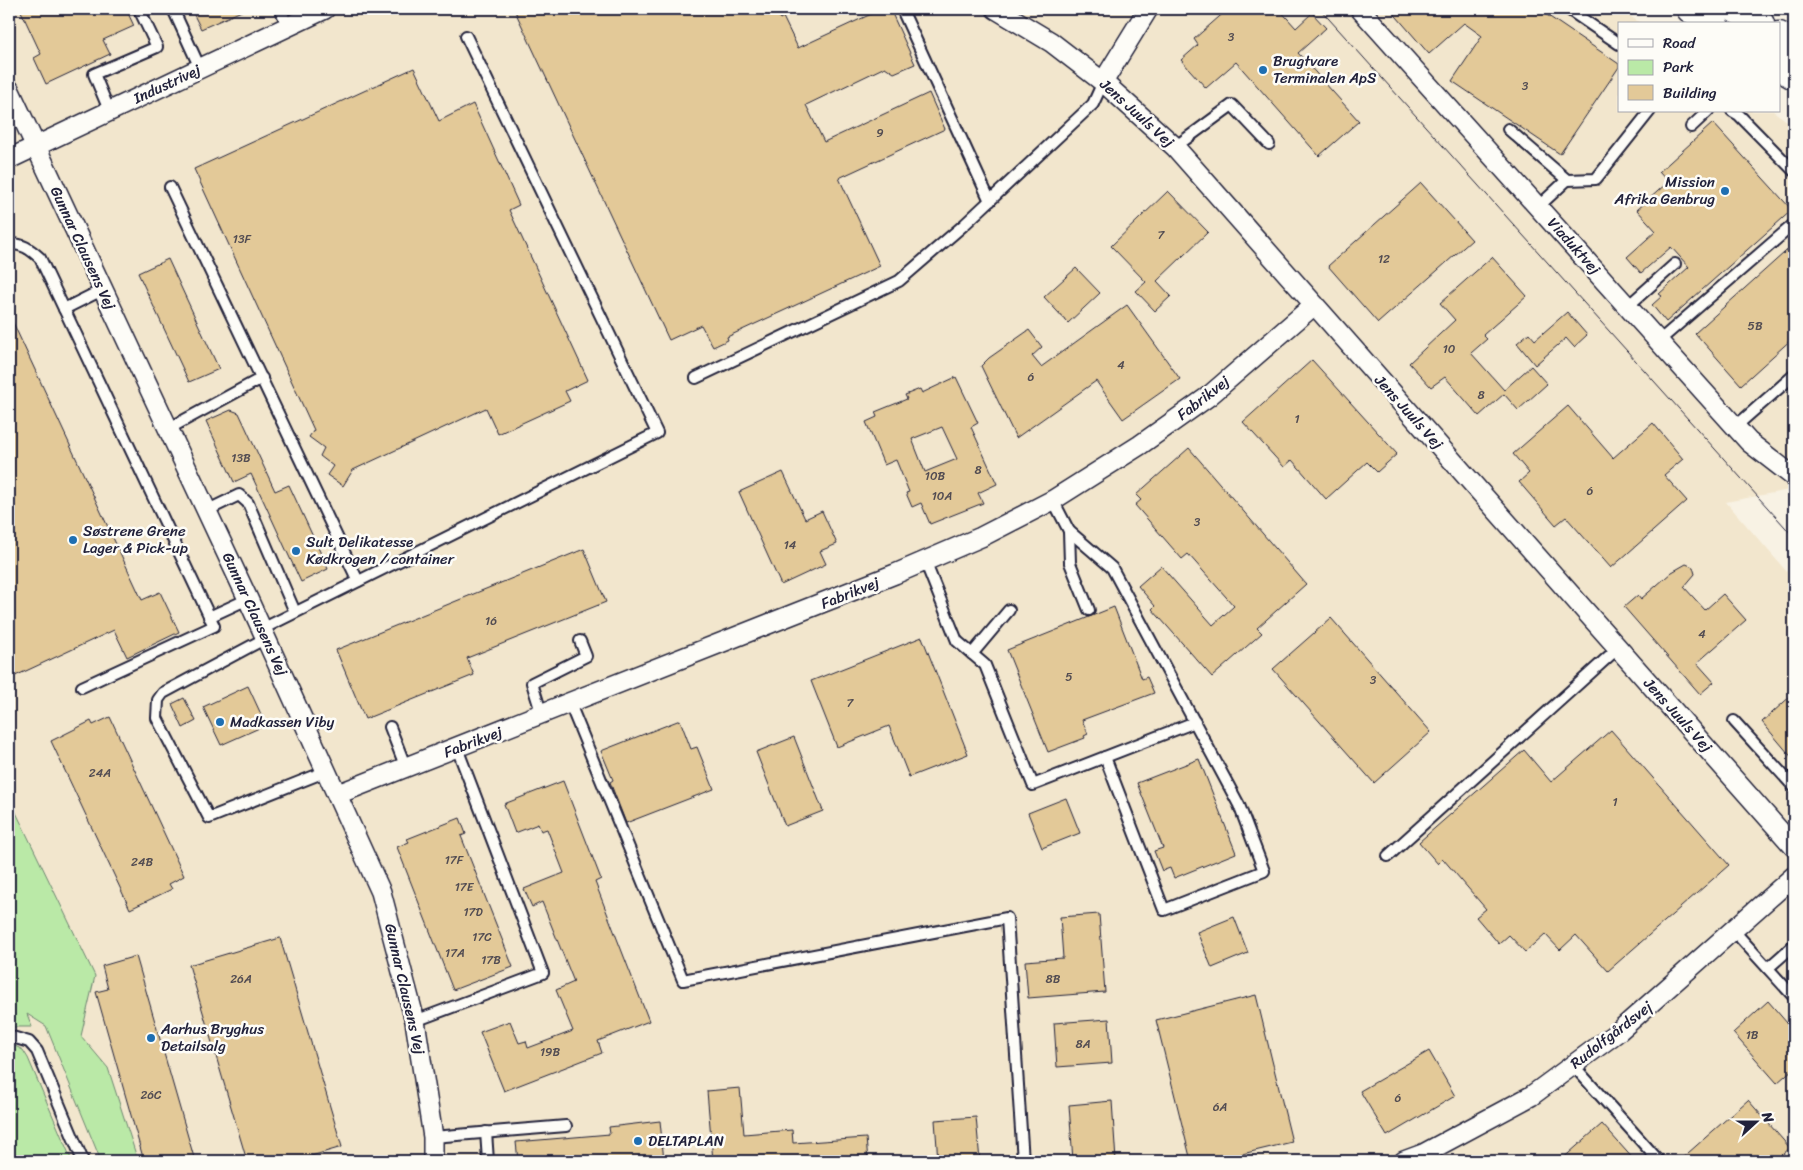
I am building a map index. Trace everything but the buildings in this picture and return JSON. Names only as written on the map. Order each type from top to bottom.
[{"type":"main road","points":[[1691,9],[1711,22]]},
{"type":"main road","points":[[1736,9],[1757,22]]},
{"type":"main road","points":[[1780,37],[1794,46]]},
{"type":"main road","points":[[1780,67],[1794,75]]},
{"type":"street","name":"Industrivej","points":[[9,159],[325,9]]},
{"type":"street","name":"Jens Juuls Vej","points":[[996,9],[1051,42],[1103,82],[1175,147],[1794,847]]},
{"type":"street","points":[[1103,82],[1148,9]]},
{"type":"street","name":"Viaduktvej","points":[[1360,9],[1539,206],[1735,427],[1749,442],[1794,477]]},
{"type":"street","name":"Gunnar Clausens Vej","points":[[9,89],[264,633],[381,892],[415,1021],[433,1137],[433,1161]]},
{"type":"street","name":"Fabrikvej","points":[[338,794],[570,704],[980,537],[1053,500],[1140,445],[1210,396],[1314,305]]},
{"type":"street","name":"Rudolfgårdsvej","points":[[1404,1161],[1424,1158],[1531,1096],[1619,1031],[1794,876]]},
{"type":"lane","points":[[110,110],[94,74],[157,47],[139,9]]},
{"type":"lane","points":[[173,9],[200,68]]},
{"type":"lane","points":[[280,9],[288,26]]},
{"type":"lane","points":[[1568,9],[1618,43]]},
{"type":"lane","points":[[904,14],[990,202]]},
{"type":"lane","points":[[327,771],[209,818],[158,718],[158,700],[163,693],[296,612],[656,433],[466,36]]},
{"type":"lane","points":[[696,378],[899,281],[990,202],[1093,104],[1103,82]]},
{"type":"lane","points":[[1175,147],[1232,105],[1269,144]]},
{"type":"lane","points":[[1539,206],[1567,180],[1596,178],[1649,112]]},
{"type":"lane","points":[[1691,127],[1707,112]]},
{"type":"lane","points":[[1734,112],[1739,115],[1794,171]]},
{"type":"lane","points":[[1508,129],[1567,180]]},
{"type":"lane","points":[[170,186],[358,581]]},
{"type":"lane","points":[[1659,341],[1794,224]]},
{"type":"lane","points":[[9,244],[18,243],[30,248],[40,258],[214,626],[82,687]]},
{"type":"lane","points":[[1628,306],[1675,264]]},
{"type":"lane","points":[[64,309],[102,290]]},
{"type":"lane","points":[[1735,427],[1794,376]]},
{"type":"lane","points":[[168,429],[262,378]]},
{"type":"lane","points":[[206,511],[239,495],[248,503],[296,612]]},
{"type":"lane","points":[[1053,500],[1069,531],[1112,568],[1239,806],[1264,871],[1164,910],[1105,757]]},
{"type":"lane","points":[[1069,531],[1070,563],[1089,610]]},
{"type":"lane","points":[[925,561],[957,641],[985,665],[1033,785],[1194,722]]},
{"type":"lane","points":[[210,616],[248,599]]},
{"type":"lane","points":[[972,654],[1009,610]]},
{"type":"lane","points":[[542,715],[532,683],[586,656],[580,641]]},
{"type":"lane","points":[[1388,856],[1618,648]]},
{"type":"lane","points":[[570,704],[683,980],[1006,918],[1023,1161]]},
{"type":"lane","points":[[1734,721],[1794,787]]},
{"type":"lane","points":[[390,727],[406,768]]},
{"type":"lane","points":[[415,1021],[543,973],[457,748]]},
{"type":"lane","points":[[1733,930],[1794,997]]},
{"type":"lane","points":[[1768,968],[1794,945]]},
{"type":"lane","points":[[9,1036],[29,1042],[37,1052],[83,1161]]},
{"type":"lane","points":[[1573,1065],[1659,1161]]},
{"type":"lane","points":[[433,1137],[566,1126]]},
{"type":"lane","points":[[486,1132],[488,1161]]},
{"type":"shaded area","points":[[9,9],[1619,9],[1639,22],[1618,22],[1618,112],[1774,112],[1794,126],[1794,489],[1726,502],[1794,580],[1794,1161],[9,1161]]},
{"type":"green space","points":[[9,798],[95,976],[81,1036],[108,1068],[138,1161],[101,1161],[46,1026],[27,1014],[32,1027],[9,1027]]},
{"type":"green space","points":[[9,1043],[23,1050],[28,1058],[72,1161],[9,1161]]},
{"type":"tram line","points":[[1320,9],[1794,537]]},
{"type":"place","name":"Brugtvare Terminalen ApS","points":[[1263,70]]},
{"type":"place","name":"Mission Afrika Genbrug","points":[[1725,191]]},
{"type":"place","name":"Søstrene Grene Lager & Pick-up","points":[[73,540]]},
{"type":"place","name":"Sult Delikatesse Kødkrogen / container","points":[[296,551]]},
{"type":"place","name":"Madkassen Viby","points":[[220,722]]},
{"type":"place","name":"Aarhus Bryghus Detailsalg","points":[[151,1038]]},
{"type":"place","name":"DELTAPLAN","points":[[638,1141]]}]
